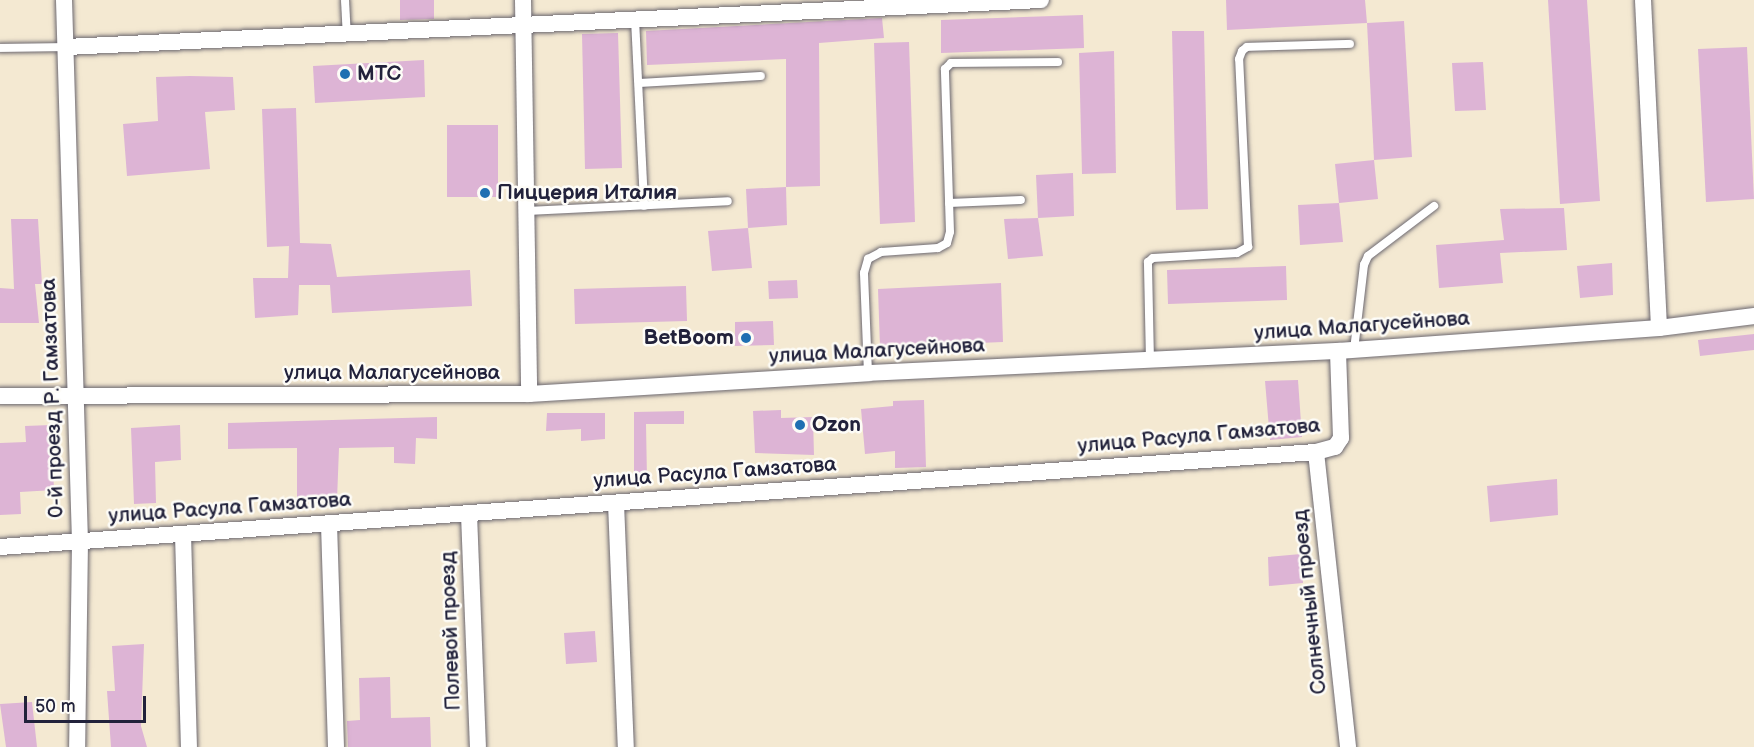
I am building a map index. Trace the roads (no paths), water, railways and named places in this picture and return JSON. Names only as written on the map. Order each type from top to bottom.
[{"type":"street","name":"0-й проезд Р. Гамзатова","points":[[64,0],[80,542],[77,747]]},
{"type":"street","points":[[523,0],[529,394]]},
{"type":"street","points":[[66,47],[1041,0]]},
{"type":"street","points":[[1643,0],[1659,328]]},
{"type":"street","name":"улица Малагусейнова","points":[[0,396],[529,394],[868,373],[1346,350],[1659,328],[1754,316]]},
{"type":"street","name":"улица Расула Гамзатова","points":[[0,546],[1317,452],[1335,447],[1341,438],[1346,350]]},
{"type":"street","name":"Солнечный проезд","points":[[1317,452],[1348,747]]},
{"type":"street","points":[[616,503],[626,747]]},
{"type":"street","name":"Полевой проезд","points":[[469,514],[478,747]]},
{"type":"street","points":[[329,524],[336,747]]},
{"type":"street","points":[[183,534],[189,747]]},
{"type":"lane","points":[[345,0],[347,33]]},
{"type":"lane","points":[[635,19],[644,206]]},
{"type":"lane","points":[[1150,361],[1148,262],[1153,258],[1237,253],[1248,247],[1239,59],[1242,51],[1247,47],[1350,44]]},
{"type":"lane","points":[[0,48],[66,47]]},
{"type":"lane","points":[[868,373],[864,273],[868,259],[881,252],[938,248],[947,243],[949,203],[945,69],[951,63],[1058,62]]},
{"type":"lane","points":[[639,83],[761,76]]},
{"type":"lane","points":[[949,203],[1022,200]]},
{"type":"lane","points":[[527,211],[728,201]]},
{"type":"lane","points":[[1346,350],[1368,256],[1434,206]]},
{"type":"place","name":"МТС","points":[[345,74]]},
{"type":"place","name":"Пиццерия Италия","points":[[485,193]]},
{"type":"place","name":"BetBoom","points":[[746,338]]},
{"type":"place","name":"Ozon","points":[[800,425]]}]
